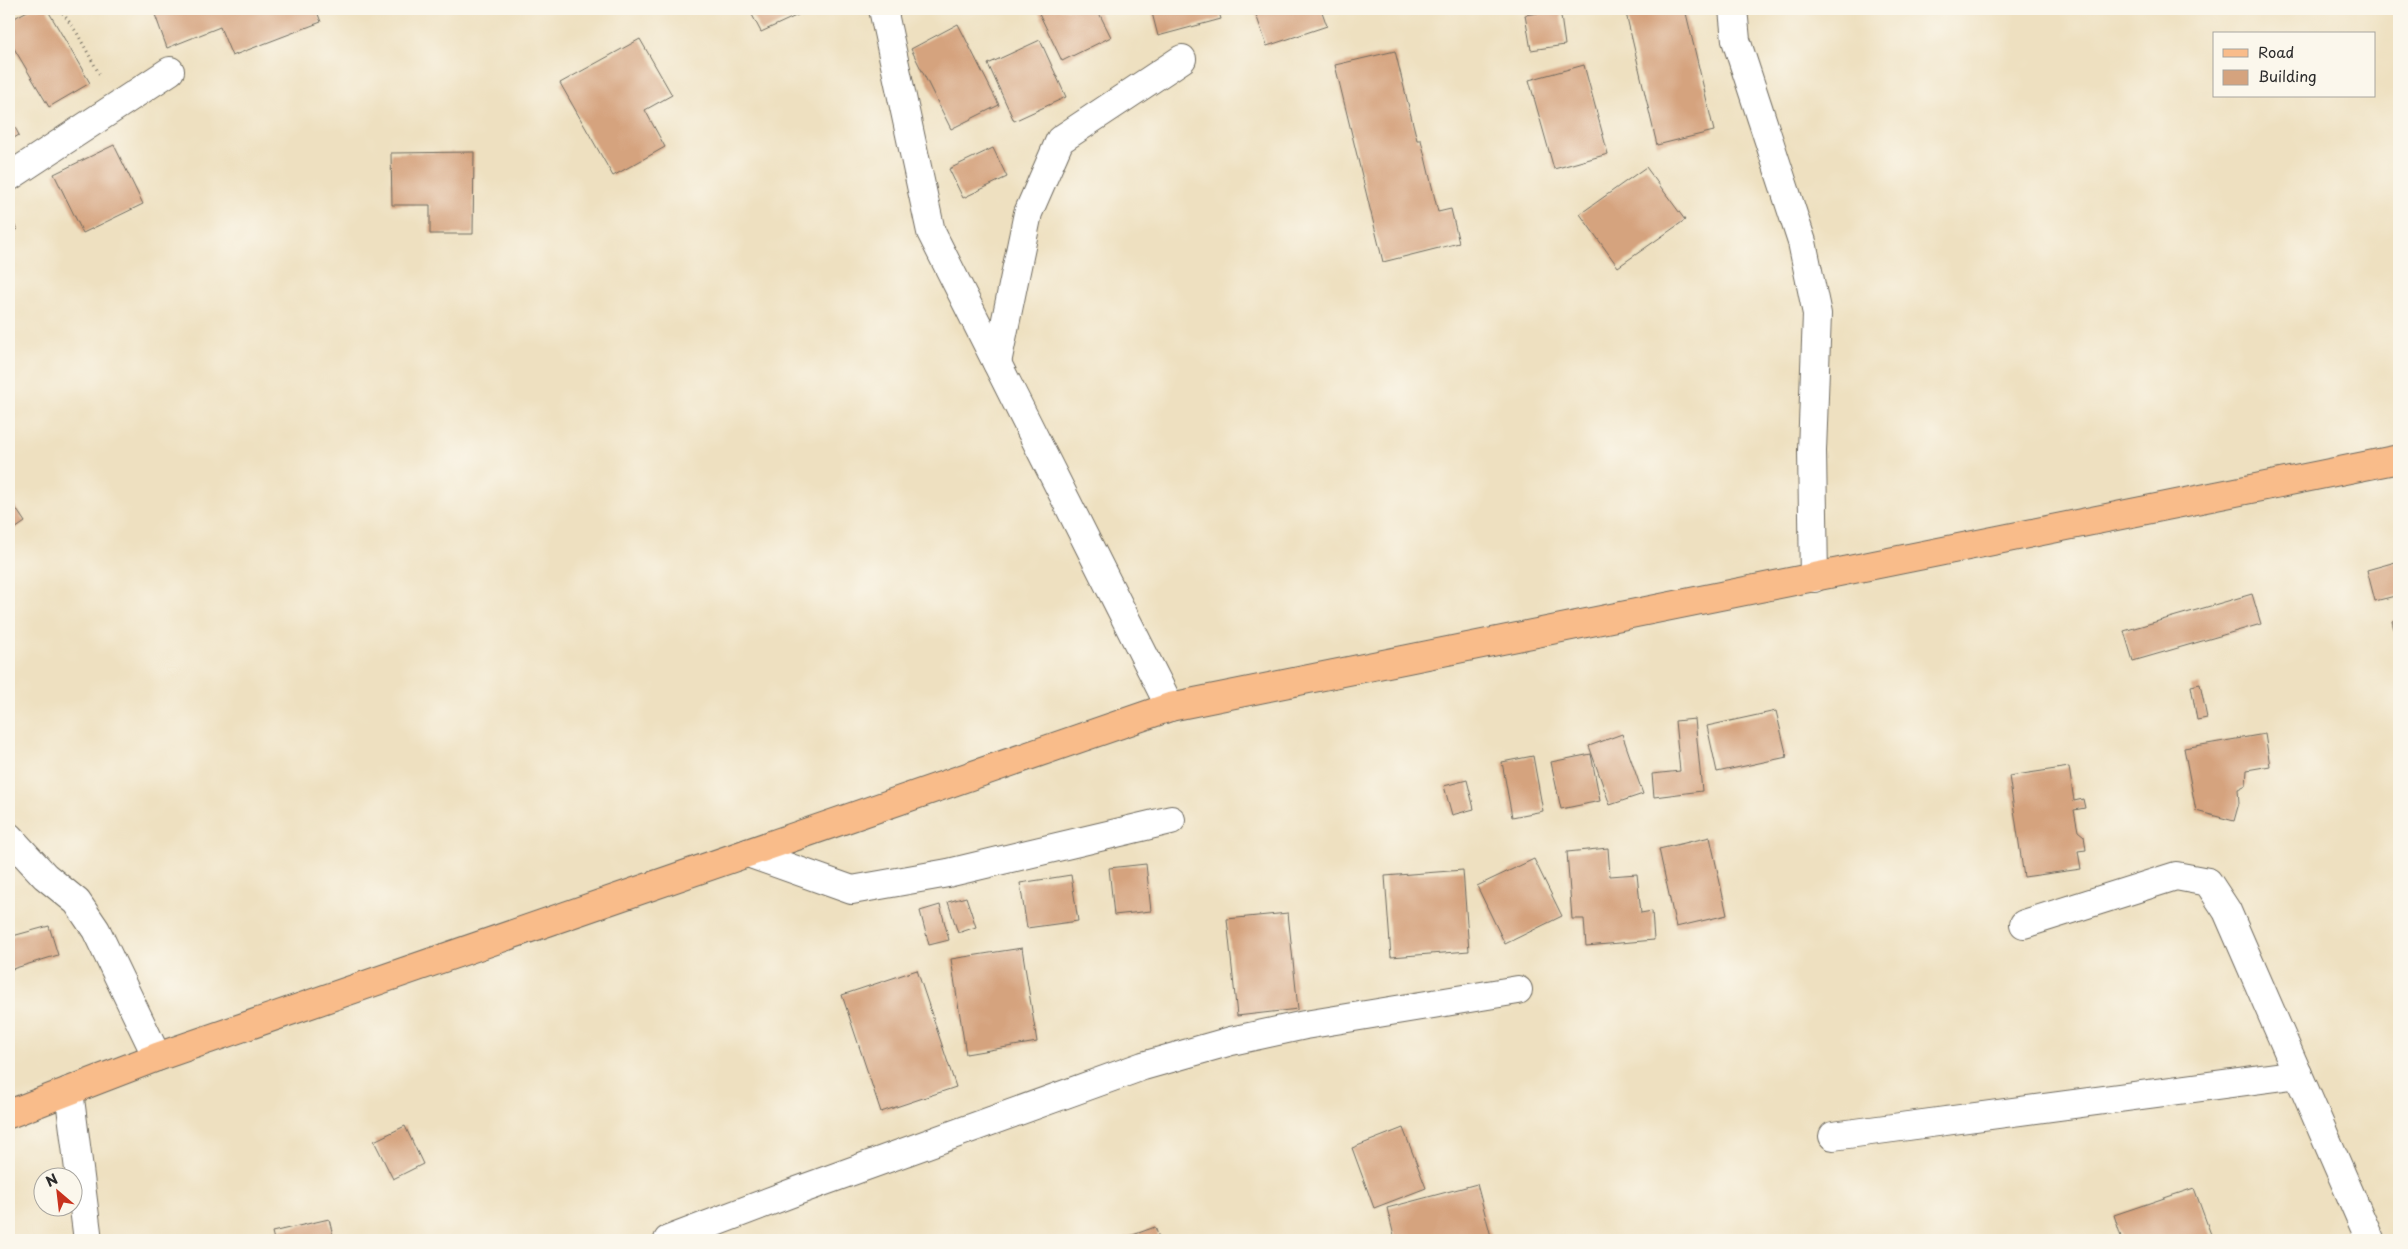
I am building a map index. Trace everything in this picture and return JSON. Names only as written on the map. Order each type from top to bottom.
[{"type":"main road","points":[[9,1114],[157,1057],[1170,707],[2399,459]]},
{"type":"street","points":[[883,9],[931,232],[1170,707]]},
{"type":"street","points":[[1733,9],[1736,40],[1802,242],[1817,314],[1812,451],[1814,578]]},
{"type":"street","points":[[997,363],[1028,213],[1060,140],[1182,59]]},
{"type":"street","points":[[9,177],[170,71]]},
{"type":"street","points":[[748,853],[852,890],[948,873],[1171,820]]},
{"type":"street","points":[[9,837],[46,876],[77,902],[96,930],[157,1057]]},
{"type":"street","points":[[2024,924],[2176,876],[2208,882],[2227,911],[2370,1240]]},
{"type":"street","points":[[668,1240],[797,1191],[1143,1066],[1231,1041],[1305,1025],[1518,990]]},
{"type":"street","points":[[1833,1136],[2298,1074]]},
{"type":"street","points":[[69,1091],[88,1240]]},
{"type":"path","points":[[60,9],[77,32],[116,106]]},
{"type":"building","points":[[31,9],[47,9],[90,83],[49,107],[9,40],[9,21]]},
{"type":"building","points":[[153,9],[316,9],[321,22],[232,56],[220,27],[167,48]]},
{"type":"building","points":[[749,9],[811,9],[761,32]]},
{"type":"building","points":[[1037,9],[1097,9],[1111,37],[1062,61]]},
{"type":"building","points":[[1151,9],[1218,9],[1221,19],[1158,36]]},
{"type":"building","points":[[1254,9],[1321,9],[1327,26],[1267,46]]},
{"type":"building","points":[[1560,9],[1565,45],[1531,50],[1525,15]]},
{"type":"building","points":[[1625,9],[1685,9],[1714,131],[1657,145]]},
{"type":"building","points":[[958,24],[999,105],[951,129],[911,49]]},
{"type":"building","points":[[640,39],[672,95],[645,110],[665,147],[613,176],[560,83]]},
{"type":"building","points":[[1040,40],[1066,97],[1014,121],[988,64]]},
{"type":"building","points":[[1395,51],[1417,140],[1421,140],[1438,212],[1451,209],[1459,243],[1383,262],[1335,65]]},
{"type":"building","points":[[1584,65],[1608,154],[1554,169],[1529,80]]},
{"type":"building","points":[[9,116],[19,135],[9,141]]},
{"type":"building","points":[[114,145],[143,204],[83,233],[54,174]]},
{"type":"building","points":[[993,148],[1007,177],[963,198],[949,169]]},
{"type":"building","points":[[474,152],[473,234],[430,234],[430,205],[392,205],[391,153]]},
{"type":"building","points":[[1646,167],[1685,220],[1618,267],[1580,214]]},
{"type":"building","points":[[9,217],[17,229],[9,235]]},
{"type":"building","points":[[9,498],[25,522],[9,533]]},
{"type":"building","points":[[2399,561],[2399,595],[2375,601],[2367,570]]},
{"type":"building","points":[[2252,594],[2261,624],[2133,661],[2124,631]]},
{"type":"building","points":[[2399,619],[2399,641],[2397,642],[2392,621]]},
{"type":"building","points":[[2200,684],[2207,718],[2197,720],[2191,686]]},
{"type":"building","points":[[1776,711],[1787,757],[1717,772],[1707,726]]},
{"type":"building","points":[[1695,719],[1702,791],[1654,797],[1652,774],[1680,771],[1675,721]]},
{"type":"building","points":[[1622,734],[1643,794],[1610,805],[1589,746]]},
{"type":"building","points":[[2265,734],[2270,766],[2247,770],[2246,785],[2238,789],[2239,803],[2234,821],[2196,811],[2184,748]]},
{"type":"building","points":[[1591,754],[1600,801],[1561,809],[1551,762]]},
{"type":"building","points":[[1533,756],[1543,811],[1512,817],[1502,762]]},
{"type":"building","points":[[2069,767],[2074,801],[2083,799],[2085,808],[2074,810],[2078,831],[2084,836],[2086,850],[2078,851],[2081,869],[2024,877],[2009,776]]},
{"type":"building","points":[[1467,780],[1474,809],[1452,815],[1444,786]]},
{"type":"building","points":[[1710,837],[1727,915],[1676,927],[1659,849]]},
{"type":"building","points":[[1608,848],[1610,876],[1637,874],[1641,913],[1652,911],[1654,940],[1586,946],[1584,919],[1572,919],[1567,852]]},
{"type":"building","points":[[1534,859],[1562,916],[1505,944],[1477,886]]},
{"type":"building","points":[[1146,864],[1151,911],[1114,915],[1109,868]]},
{"type":"building","points":[[1463,870],[1469,951],[1391,957],[1385,876]]},
{"type":"building","points":[[1071,875],[1078,921],[1027,928],[1020,883]]},
{"type":"building","points":[[966,897],[976,927],[958,933],[948,902]]},
{"type":"building","points":[[940,905],[949,940],[929,945],[920,911]]},
{"type":"building","points":[[1288,913],[1298,1009],[1237,1016],[1227,919]]},
{"type":"building","points":[[49,926],[58,955],[9,970],[9,937]]},
{"type":"building","points":[[1022,948],[1037,1042],[966,1054],[951,959]]},
{"type":"building","points":[[917,970],[956,1087],[881,1112],[842,995]]},
{"type":"building","points":[[405,1126],[423,1164],[393,1179],[374,1141]]},
{"type":"building","points":[[1403,1128],[1426,1188],[1374,1208],[1352,1148]]},
{"type":"building","points":[[1477,1184],[1492,1240],[1395,1240],[1387,1208]]},
{"type":"building","points":[[2194,1188],[2213,1240],[2122,1240],[2114,1215]]},
{"type":"building","points":[[329,1219],[334,1240],[274,1240],[272,1232]]},
{"type":"building","points":[[1155,1227],[1160,1240],[1119,1240]]}]
